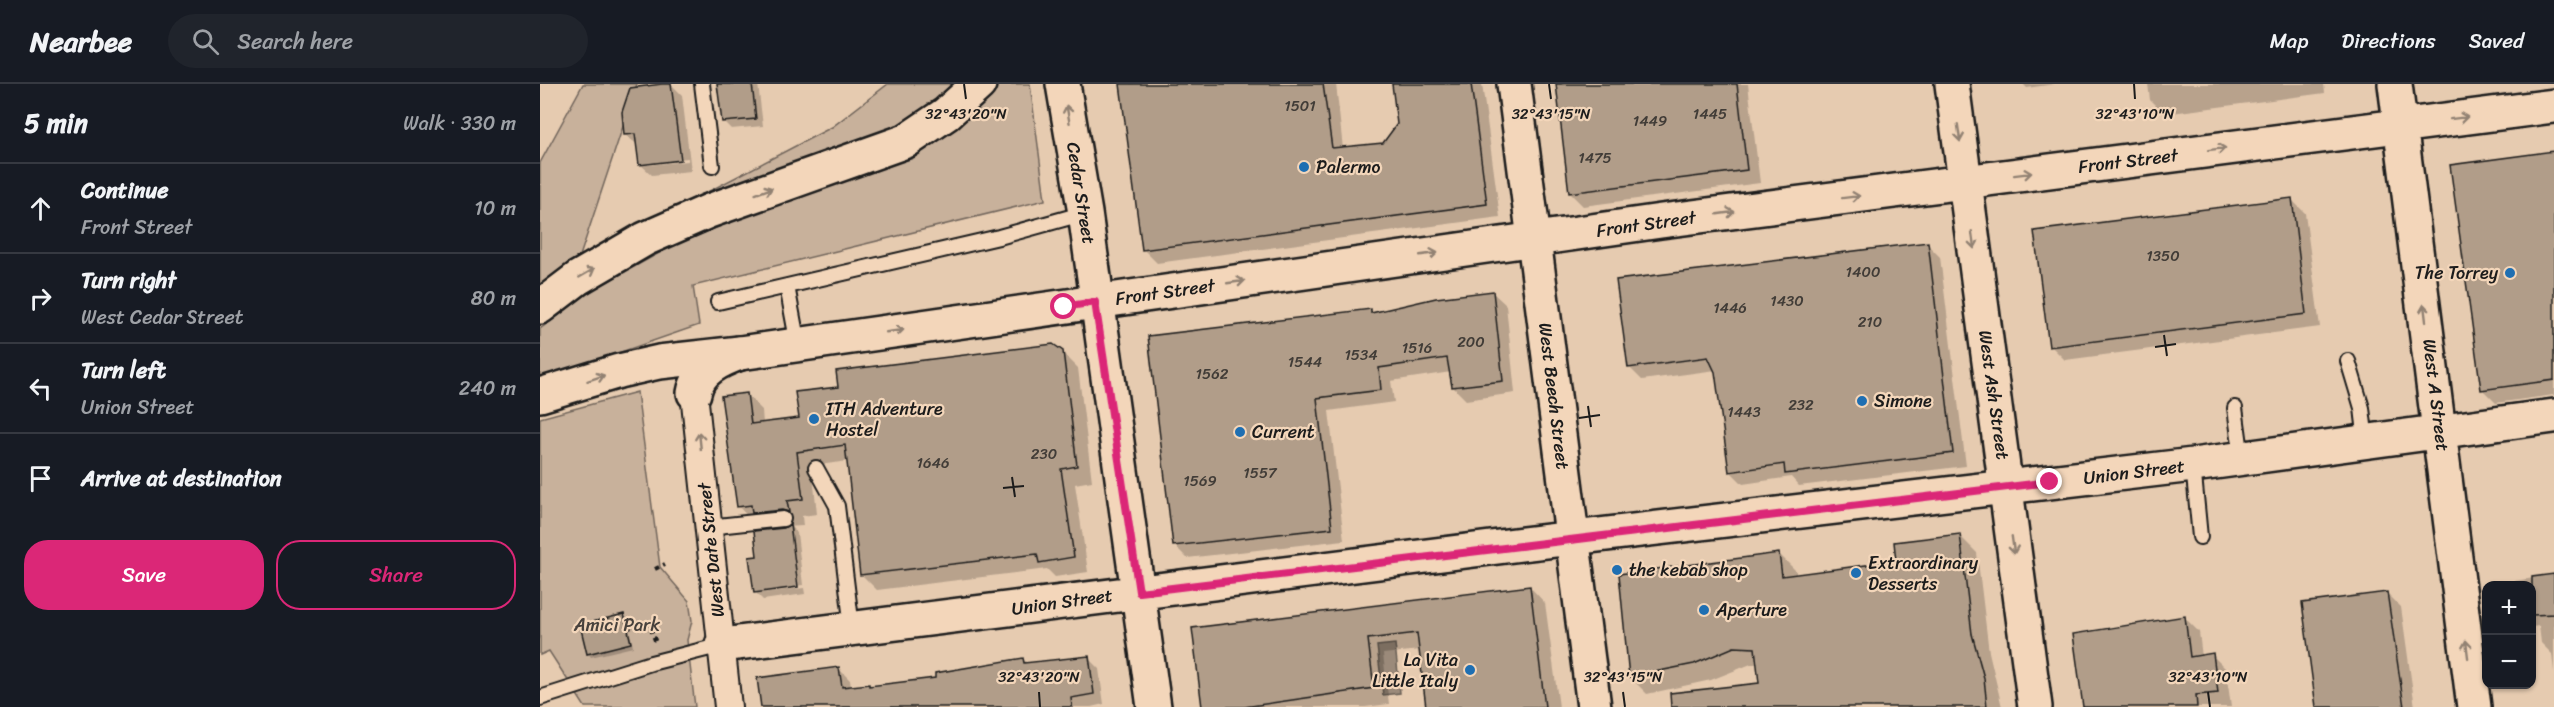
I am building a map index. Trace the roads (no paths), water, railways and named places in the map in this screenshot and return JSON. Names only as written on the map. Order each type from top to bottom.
[{"type":"main road","points":[[540,307],[578,278],[645,239],[709,211],[906,141],[946,114],[979,84]]},
{"type":"main road","name":"Cedar Street","points":[[1063,84],[1085,213],[1095,302],[1154,707]]},
{"type":"main road","name":"West Beech Street","points":[[1514,84],[1594,707]]},
{"type":"main road","name":"West Ash Street","points":[[1952,84],[2035,707]]},
{"type":"main road","name":"West A Street","points":[[2395,84],[2474,707]]},
{"type":"main road","name":"Front Street","points":[[540,395],[619,371],[660,362],[798,345],[1534,239],[2554,106]]},
{"type":"main road","points":[[694,393],[696,384],[705,372],[718,361],[740,353]]},
{"type":"main road","name":"Union Street","points":[[722,645],[1572,538],[2242,459],[2554,416]]},
{"type":"street","name":"West Date Street","points":[[694,393],[728,707]]},
{"type":"lane","points":[[702,84],[712,166]]},
{"type":"lane","points":[[718,302],[999,237],[1085,213]]},
{"type":"lane","points":[[787,286],[798,345]]},
{"type":"lane","points":[[2348,361],[2362,408],[2366,442]]},
{"type":"lane","points":[[2235,408],[2242,459]]},
{"type":"lane","points":[[2193,465],[2200,537]]},
{"type":"lane","points":[[816,468],[837,506],[852,630]]},
{"type":"lane","points":[[708,527],[783,519]]},
{"type":"lane","name":"Union Street","points":[[540,698],[662,660],[722,645]]},
{"type":"place","name":"Palermo","points":[[1304,167]]},
{"type":"place","name":"The Torrey","points":[[2510,273]]},
{"type":"place","name":"Simone","points":[[1862,401]]},
{"type":"place","name":"ITH Adventure Hostel","points":[[814,419]]},
{"type":"place","name":"Current","points":[[1240,432]]},
{"type":"place","name":"the kebab shop","points":[[1617,570]]},
{"type":"place","name":"Extraordinary Desserts","points":[[1856,573]]},
{"type":"place","name":"Aperture","points":[[1704,610]]},
{"type":"place","name":"La Vita Little Italy","points":[[1470,670]]},
{"type":"park label","name":"Amici Park","points":[[617,625]]}]
